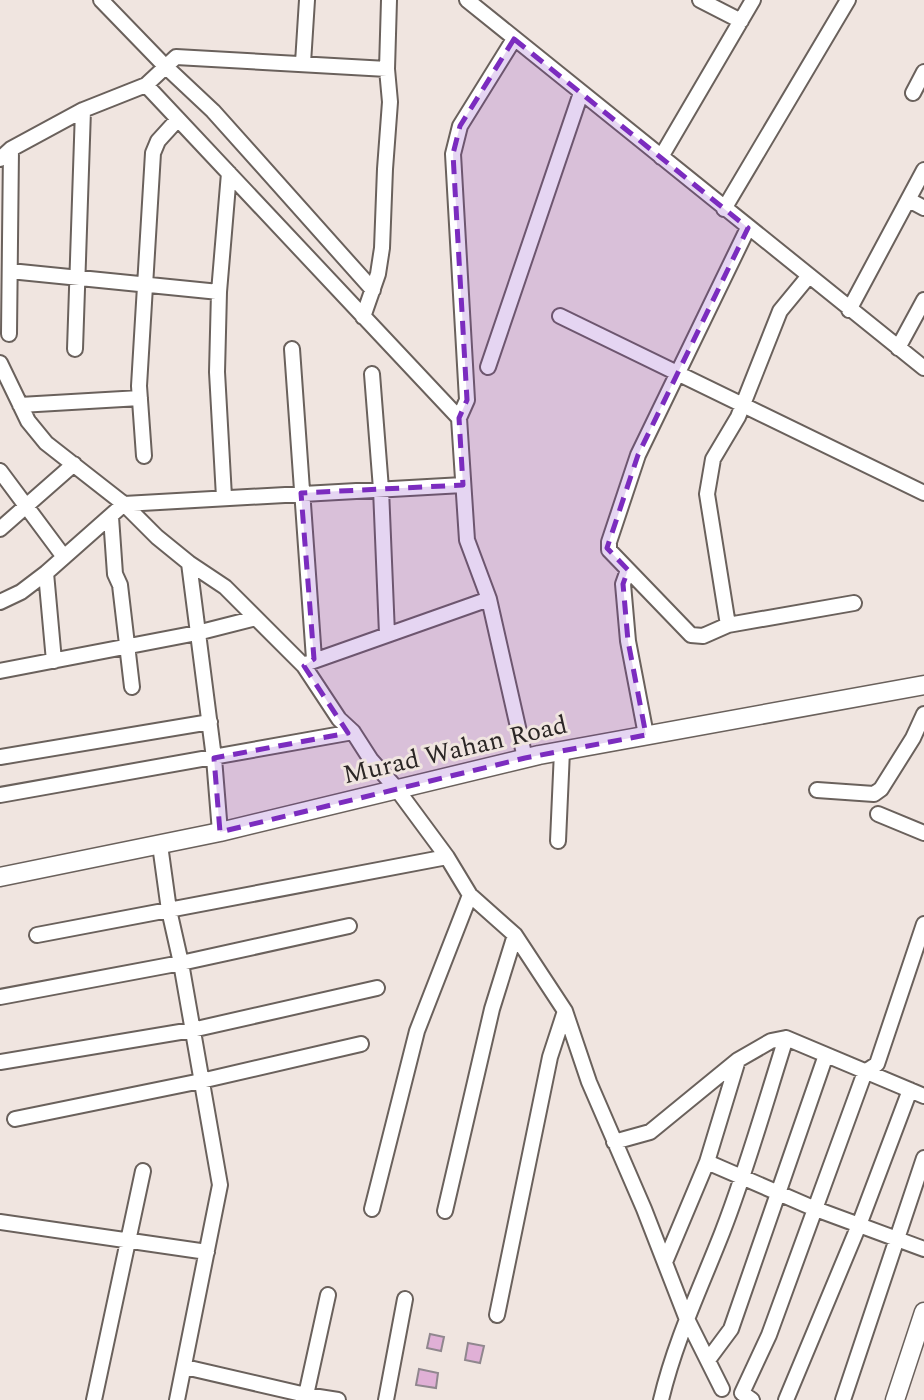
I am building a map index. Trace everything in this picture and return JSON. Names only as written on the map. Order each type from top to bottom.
[{"type":"street","points":[[101,0],[213,111],[373,290]]},
{"type":"street","points":[[303,63],[307,0]]},
{"type":"street","points":[[362,317],[378,274],[383,235],[384,169],[390,102],[387,69],[389,0]]},
{"type":"street","points":[[467,0],[924,368]]},
{"type":"street","points":[[700,0],[741,21]]},
{"type":"street","points":[[661,157],[753,0]]},
{"type":"street","points":[[724,209],[848,0]]},
{"type":"street","points":[[514,39],[460,126],[453,154],[467,400],[459,418],[467,540],[489,599],[525,758]]},
{"type":"street","points":[[0,159],[11,149],[83,110],[146,85],[164,65],[176,57],[387,69]]},
{"type":"street","points":[[913,93],[924,72]]},
{"type":"street","points":[[146,85],[459,418]]},
{"type":"street","points":[[488,367],[581,93]]},
{"type":"street","points":[[75,349],[83,110]]},
{"type":"street","points":[[144,456],[139,398],[153,153],[158,141],[178,119]]},
{"type":"street","points":[[9,334],[11,149]]},
{"type":"street","points":[[849,310],[924,170]]},
{"type":"street","points":[[224,497],[216,372],[219,292],[229,173]]},
{"type":"street","points":[[909,200],[924,208]]},
{"type":"street","points":[[748,228],[638,455],[609,542],[609,550],[691,635],[703,636],[728,625],[854,603]]},
{"type":"street","points":[[10,271],[219,292]]},
{"type":"street","points":[[728,625],[707,494],[713,458],[727,438],[780,311],[808,277]]},
{"type":"street","points":[[898,348],[924,300]]},
{"type":"street","points":[[560,316],[924,493]]},
{"type":"street","points":[[292,349],[309,662]]},
{"type":"street","points":[[0,363],[28,421],[46,443],[124,503],[157,537],[189,563],[225,587],[256,618],[309,662],[339,719],[353,732],[371,760],[396,788],[447,858],[470,895],[515,935],[565,1011],[589,1082],[686,1317],[722,1389]]},
{"type":"street","points":[[372,374],[381,489],[387,634]]},
{"type":"street","points":[[20,405],[139,398]]},
{"type":"street","points":[[0,529],[74,464]]},
{"type":"street","points":[[0,471],[64,557]]},
{"type":"street","points":[[0,602],[21,592],[46,573],[124,503],[463,485]]},
{"type":"street","points":[[111,517],[115,574],[120,585],[132,687]]},
{"type":"street","points":[[189,563],[210,722],[220,832]]},
{"type":"street","points":[[628,570],[623,584],[628,642],[646,735]]},
{"type":"street","points":[[46,573],[54,661]]},
{"type":"street","points":[[309,662],[489,599]]},
{"type":"street","points":[[0,671],[197,633],[256,618]]},
{"type":"street","name":"Murad Wahan Road","points":[[0,877],[220,832],[525,758],[924,685]]},
{"type":"street","points":[[817,790],[874,794],[881,789],[919,740],[924,715]]},
{"type":"street","points":[[0,757],[210,722]]},
{"type":"street","points":[[0,795],[353,732]]},
{"type":"street","points":[[558,841],[562,751]]},
{"type":"street","points":[[878,814],[924,834]]},
{"type":"street","points":[[160,845],[169,910],[181,963],[219,1185],[177,1400]]},
{"type":"street","points":[[37,935],[447,858]]},
{"type":"street","points":[[372,1209],[417,1031],[470,895]]},
{"type":"street","points":[[752,1400],[742,1392],[769,1335],[813,1208],[865,1072],[877,1063],[924,924]]},
{"type":"street","points":[[0,997],[181,963],[349,926]]},
{"type":"street","points":[[445,1211],[492,1009],[515,935]]},
{"type":"street","points":[[0,1062],[192,1030],[377,988]]},
{"type":"street","points":[[497,1315],[550,1058],[565,1011]]},
{"type":"street","points":[[614,1142],[650,1132],[738,1060],[771,1041],[786,1038],[917,1093],[786,1400]]},
{"type":"street","points":[[661,1400],[686,1317],[722,1234],[742,1177],[786,1038]]},
{"type":"street","points":[[15,1119],[201,1082],[361,1044]]},
{"type":"street","points":[[708,1360],[731,1329],[826,1055]]},
{"type":"street","points":[[664,1262],[706,1162],[738,1060]]},
{"type":"street","points":[[843,1400],[924,1158]]},
{"type":"street","points":[[706,1162],[813,1208],[924,1249]]},
{"type":"street","points":[[94,1400],[143,1171]]},
{"type":"street","points":[[0,1222],[207,1252]]},
{"type":"street","points":[[312,1397],[328,1295]]},
{"type":"street","points":[[386,1400],[405,1299]]},
{"type":"street","points":[[895,1400],[924,1312]]},
{"type":"street","points":[[185,1367],[312,1397],[338,1400]]},
{"type":"highlighted area","points":[[514,39],[748,228],[638,455],[607,548],[628,570],[623,584],[628,641],[646,735],[525,758],[220,832],[214,758],[348,733],[304,666],[314,659],[301,493],[463,485],[459,418],[467,400],[453,154],[460,126]]},
{"type":"building","points":[[430,1334],[444,1337],[441,1351],[427,1348]]},
{"type":"building","points":[[468,1343],[484,1346],[480,1363],[465,1360]]},
{"type":"building","points":[[419,1369],[438,1373],[436,1388],[416,1385]]}]
